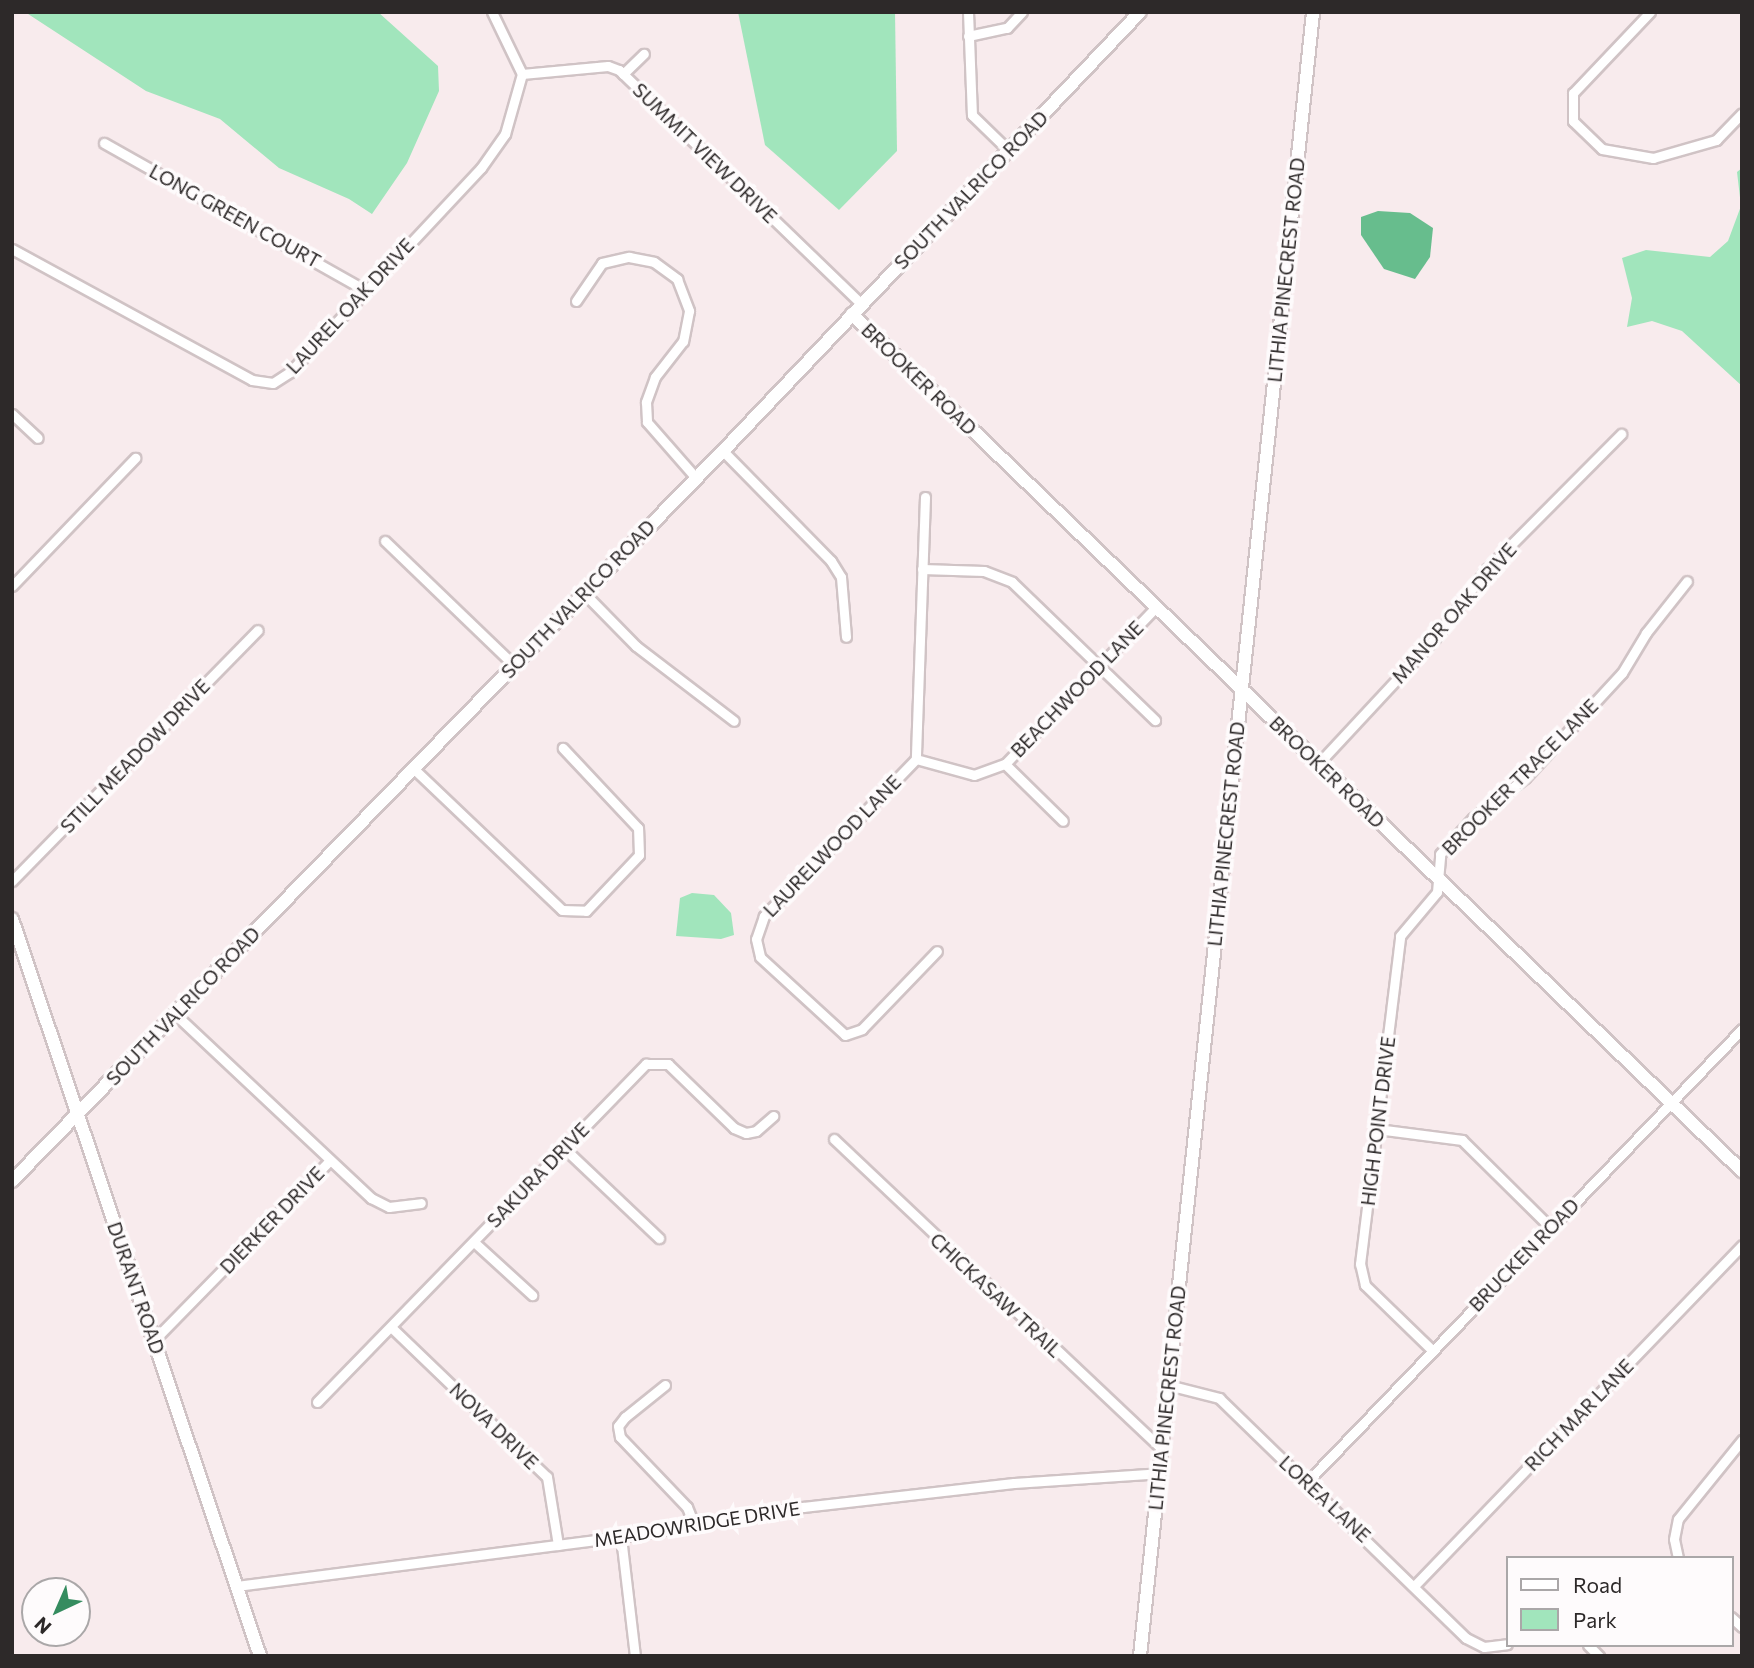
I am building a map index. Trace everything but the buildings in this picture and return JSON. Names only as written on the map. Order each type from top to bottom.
[{"type":"street","points":[[492,12],[522,74]]},
{"type":"street","points":[[968,12],[972,115],[1009,151]]},
{"type":"street","points":[[968,36],[1007,28],[1022,12]]},
{"type":"street","name":"SOUTH VALRICO ROAD","points":[[12,1181],[723,451],[1140,12]]},
{"type":"street","name":"LITHIA PINECREST ROAD","points":[[1140,1656],[1313,12]]},
{"type":"street","points":[[1650,12],[1573,93],[1573,121],[1602,149],[1653,158],[1716,140],[1742,113]]},
{"type":"street","points":[[624,74],[644,54]]},
{"type":"street","name":"SUMMIT VIEW DRIVE","points":[[522,74],[608,66],[624,74],[857,309]]},
{"type":"street","name":"LAUREL OAK DRIVE","points":[[12,248],[268,385],[290,372],[481,168],[505,134],[522,74]]},
{"type":"street","name":"LONG GREEN COURT","points":[[104,143],[365,290]]},
{"type":"street","points":[[576,301],[602,263],[629,257],[653,262],[677,279],[689,311],[683,341],[655,377],[646,402],[647,422],[696,478]]},
{"type":"street","name":"BROOKER ROAD","points":[[857,309],[1156,607],[1742,1171]]},
{"type":"street","points":[[12,414],[38,438]]},
{"type":"street","name":"MANOR OAK DRIVE","points":[[1318,764],[1436,637],[1486,570],[1621,434]]},
{"type":"street","points":[[723,451],[831,561],[841,577],[846,637]]},
{"type":"street","points":[[12,586],[135,458]]},
{"type":"street","name":"LAURELWOOD LANE","points":[[925,497],[916,759],[764,916],[757,928],[757,946],[760,957],[845,1035],[862,1029],[937,951]]},
{"type":"street","points":[[385,541],[514,665]]},
{"type":"street","points":[[922,569],[984,571],[1012,582],[1155,720]]},
{"type":"street","name":"BROOKER TRACE LANE","points":[[1436,876],[1440,854],[1473,818],[1525,778],[1622,673],[1646,633],[1687,581]]},
{"type":"street","points":[[584,593],[636,646],[734,721]]},
{"type":"street","name":"BEACHWOOD LANE","points":[[916,759],[974,775],[1005,764],[1156,607]]},
{"type":"street","name":"STILL MEADOW DRIVE","points":[[12,881],[258,630]]},
{"type":"street","points":[[414,769],[562,910],[586,911],[639,855],[638,828],[563,748]]},
{"type":"street","points":[[1005,764],[1063,821]]},
{"type":"street","name":"HIGH POINT DRIVE","points":[[1433,1351],[1365,1285],[1360,1264],[1400,936],[1437,892],[1436,876]]},
{"type":"street","name":"DURANT ROAD","points":[[12,919],[260,1656]]},
{"type":"street","name":"DIERKER DRIVE","points":[[153,1340],[329,1161],[175,1014]]},
{"type":"street","name":"BRUCKEN ROAD","points":[[1307,1482],[1742,1029]]},
{"type":"street","name":"SAKURA DRIVE","points":[[317,1402],[392,1328],[646,1064],[657,1061],[668,1064],[734,1128],[756,1131],[773,1116]]},
{"type":"street","points":[[1377,1129],[1462,1140],[1551,1228]]},
{"type":"street","name":"CHICKASAW TRAIL","points":[[834,1139],[1161,1448]]},
{"type":"street","points":[[565,1148],[659,1238]]},
{"type":"street","points":[[329,1161],[371,1198],[389,1207],[421,1203]]},
{"type":"street","points":[[474,1242],[532,1295]]},
{"type":"street","name":"RICH MAR LANE","points":[[1416,1584],[1742,1245]]},
{"type":"street","name":"NOVA DRIVE","points":[[392,1328],[547,1477],[558,1545]]},
{"type":"street","points":[[665,1385],[625,1417],[618,1426],[620,1437],[687,1507],[693,1522]]},
{"type":"street","name":"LOREA LANE","points":[[1168,1385],[1219,1398],[1416,1584],[1466,1638],[1484,1647],[1506,1644]]},
{"type":"street","points":[[1678,1556],[1674,1539],[1678,1519],[1742,1440]]},
{"type":"street","points":[[1734,1448],[1742,1455]]},
{"type":"street","name":"MEADOWRIDGE DRIVE","points":[[237,1587],[621,1537],[693,1522],[1014,1483],[1159,1473]]},
{"type":"street","points":[[621,1537],[635,1656]]},
{"type":"green space","points":[[25,12],[378,12],[438,66],[439,91],[407,163],[372,214],[349,199],[279,168],[220,119],[146,91]]},
{"type":"green space","points":[[738,12],[895,12],[897,151],[839,210],[765,145]]},
{"type":"green space","points":[[1742,168],[1742,386],[1682,331],[1652,321],[1627,327],[1632,298],[1622,258],[1646,250],[1710,257],[1728,241],[1741,206],[1737,172]]},
{"type":"green space","points":[[692,893],[714,895],[731,913],[734,935],[721,939],[676,936],[680,898]]},
{"type":"shaded area","points":[[1378,211],[1410,213],[1433,228],[1430,257],[1415,279],[1384,269],[1361,235],[1361,217]]}]
